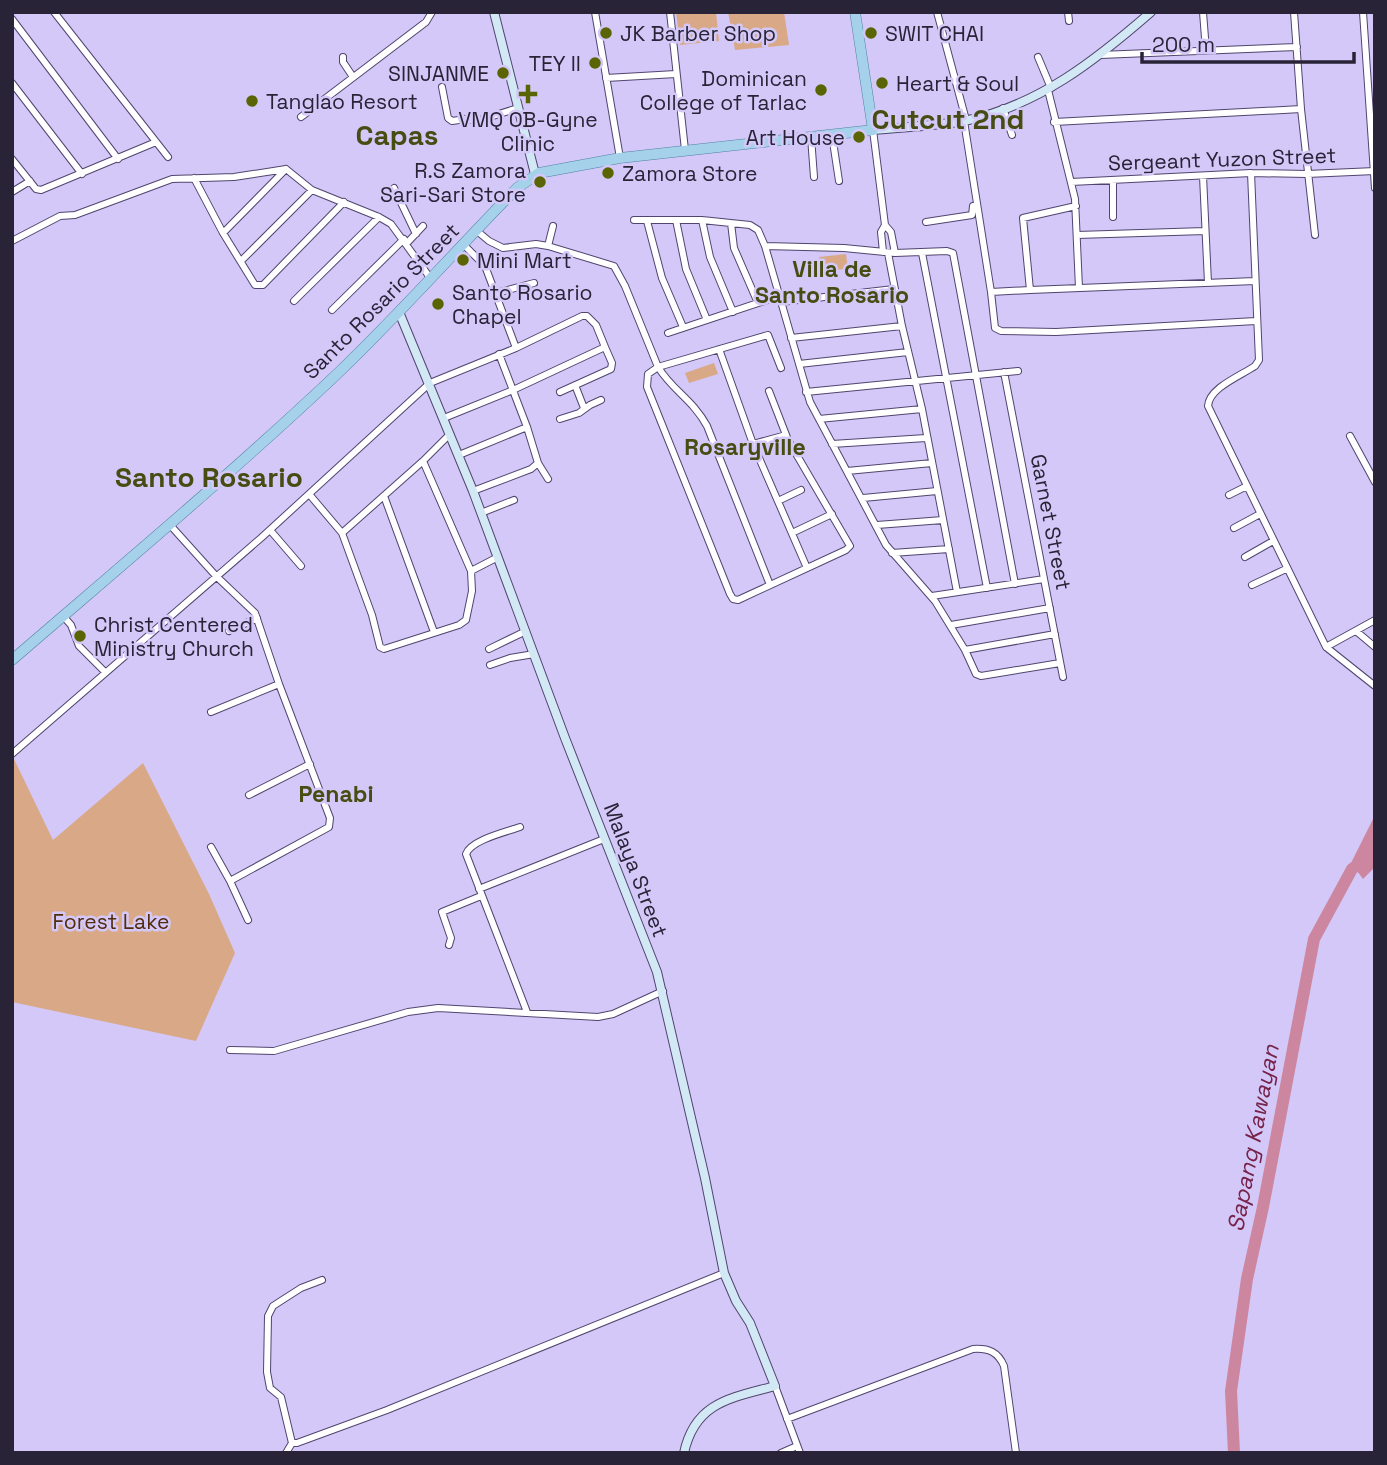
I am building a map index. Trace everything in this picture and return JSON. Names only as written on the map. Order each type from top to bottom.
[{"type":"main road","points":[[855,12],[873,130]]},
{"type":"main road","name":"Santo Rosario Street","points":[[12,660],[171,526],[297,411],[400,312],[516,188],[535,174],[620,158],[873,130]]},
{"type":"street","points":[[54,12],[168,157]]},
{"type":"street","points":[[302,117],[426,22],[432,12]]},
{"type":"street","points":[[494,12],[535,174]]},
{"type":"street","points":[[595,12],[620,158]]},
{"type":"street","points":[[670,12],[685,150]]},
{"type":"street","points":[[937,12],[965,120],[995,328],[1001,331],[1056,332],[1256,321]]},
{"type":"street","points":[[1068,12],[1069,21]]},
{"type":"street","name":"Santo Rosario Street","points":[[873,130],[965,120],[1050,89],[1100,55],[1151,12]]},
{"type":"street","points":[[1203,12],[1206,51]]},
{"type":"street","points":[[1294,12],[1307,174],[1315,235]]},
{"type":"street","points":[[1363,12],[1375,188]]},
{"type":"street","points":[[12,19],[118,159]]},
{"type":"street","points":[[1100,55],[1297,47]]},
{"type":"street","points":[[342,57],[353,77]]},
{"type":"street","points":[[1038,57],[1050,89],[1054,121],[1076,206],[1079,288]]},
{"type":"street","points":[[606,78],[676,74]]},
{"type":"street","points":[[12,83],[82,174]]},
{"type":"street","points":[[442,87],[448,118],[452,121],[477,121],[517,108]]},
{"type":"street","points":[[1003,108],[1012,135]]},
{"type":"street","points":[[1054,121],[1301,109]]},
{"type":"street","points":[[873,130],[885,225],[891,232],[888,253]]},
{"type":"street","points":[[832,135],[839,181]]},
{"type":"street","points":[[811,137],[814,177]]},
{"type":"street","points":[[12,159],[36,189],[41,190],[156,142]]},
{"type":"street","points":[[223,233],[286,169]]},
{"type":"street","points":[[12,242],[60,216],[75,215],[172,179],[234,177],[286,169],[312,190],[391,224],[431,279]]},
{"type":"street","name":"Sergeant Yuzon Street","points":[[1071,182],[1251,173],[1374,171]]},
{"type":"street","points":[[1251,173],[1258,363],[1213,393],[1208,401],[1210,411],[1326,647],[1375,687]]},
{"type":"street","points":[[1203,176],[1208,283]]},
{"type":"street","points":[[194,178],[223,233],[256,285],[263,285],[344,202]]},
{"type":"street","points":[[1113,180],[1113,217]]},
{"type":"street","points":[[12,192],[30,181]]},
{"type":"street","points":[[394,188],[416,234]]},
{"type":"street","points":[[241,261],[312,190]]},
{"type":"street","points":[[926,222],[972,215],[972,201],[976,200]]},
{"type":"street","points":[[1030,290],[1023,218],[1076,206]]},
{"type":"street","points":[[294,301],[379,217]]},
{"type":"street","points":[[634,220],[702,220],[754,227],[765,246],[806,392],[819,419],[892,553],[932,596],[978,676],[1060,663]]},
{"type":"street","points":[[676,220],[686,269],[707,320]]},
{"type":"street","points":[[702,220],[710,257],[733,312]]},
{"type":"street","points":[[648,221],[662,278],[683,327]]},
{"type":"street","points":[[731,223],[734,248],[758,303]]},
{"type":"street","points":[[885,225],[880,232],[888,253],[922,409],[957,592]]},
{"type":"street","points":[[332,310],[423,226]]},
{"type":"street","points":[[548,246],[553,226]]},
{"type":"street","points":[[477,231],[503,248],[536,244],[614,266],[625,286],[658,368],[666,380],[698,410],[707,426],[770,585]]},
{"type":"street","points":[[1077,235],[1205,231]]},
{"type":"street","points":[[464,245],[481,260],[516,348]]},
{"type":"street","points":[[765,246],[844,248],[888,253],[951,251],[1015,584]]},
{"type":"street","points":[[922,253],[987,588]]},
{"type":"street","points":[[991,292],[1255,281]]},
{"type":"street","points":[[496,293],[534,284]]},
{"type":"street","points":[[668,332],[758,303],[894,289]]},
{"type":"street","name":"Malaya Street","points":[[400,312],[473,491],[663,991],[724,1273],[736,1301],[750,1323],[799,1450]]},
{"type":"street","points":[[12,754],[270,530],[430,383],[587,316],[596,325],[612,363],[611,369],[560,392]]},
{"type":"street","points":[[791,338],[902,326]]},
{"type":"street","points":[[769,391],[786,435],[850,546],[738,600],[733,599],[730,594],[647,387],[648,374],[658,368],[768,335],[781,368]]},
{"type":"street","points":[[444,418],[513,390],[605,347]]},
{"type":"street","points":[[719,349],[753,444],[807,568]]},
{"type":"street","points":[[799,364],[908,352]]},
{"type":"street","points":[[499,354],[538,463],[548,479]]},
{"type":"street","points":[[806,392],[1018,371]]},
{"type":"street","name":"Garnet Street","points":[[1004,372],[1063,677]]},
{"type":"street","points":[[575,385],[584,408]]},
{"type":"street","points":[[560,419],[579,413],[601,400]]},
{"type":"street","points":[[819,419],[922,409]]},
{"type":"street","points":[[459,455],[527,427]]},
{"type":"street","points":[[342,533],[450,434]]},
{"type":"street","points":[[753,444],[786,435]]},
{"type":"street","points":[[1350,436],[1375,482]]},
{"type":"street","points":[[832,444],[926,438]]},
{"type":"street","points":[[309,494],[342,533],[372,615],[380,647],[384,649],[459,625],[466,620],[472,591],[471,571],[423,461]]},
{"type":"street","points":[[473,491],[531,469],[538,463]]},
{"type":"street","points":[[847,471],[932,463]]},
{"type":"street","points":[[1229,495],[1247,486]]},
{"type":"street","points":[[778,501],[800,490]]},
{"type":"street","points":[[863,498],[937,491]]},
{"type":"street","points":[[384,496],[435,632]]},
{"type":"street","points":[[481,513],[514,500]]},
{"type":"street","points":[[792,533],[832,514]]},
{"type":"street","points":[[1234,528],[1260,514]]},
{"type":"street","points":[[877,525],[943,520]]},
{"type":"street","points":[[171,526],[216,576],[248,604],[257,618],[279,684],[328,810],[329,827],[230,881]]},
{"type":"street","points":[[270,530],[301,566]]},
{"type":"street","points":[[1245,557],[1273,541]]},
{"type":"street","points":[[892,553],[949,549]]},
{"type":"street","points":[[471,571],[498,556]]},
{"type":"street","points":[[1252,585],[1286,569]]},
{"type":"street","points":[[932,596],[1044,579]]},
{"type":"street","points":[[951,625],[1050,608]]},
{"type":"street","points":[[63,616],[71,625],[79,646],[105,672]]},
{"type":"street","points":[[229,631],[257,618]]},
{"type":"street","points":[[1326,647],[1375,620]]},
{"type":"street","points":[[1356,631],[1375,647]]},
{"type":"street","points":[[489,649],[526,632]]},
{"type":"street","points":[[965,650],[1055,634]]},
{"type":"street","points":[[490,665],[534,654]]},
{"type":"street","points":[[211,712],[279,684]]},
{"type":"street","points":[[249,795],[310,764]]},
{"type":"street","points":[[520,827],[474,844],[467,850],[467,860],[527,1012]]},
{"type":"street","points":[[449,945],[451,938],[442,912],[480,892],[604,839]]},
{"type":"street","points":[[211,847],[248,920]]},
{"type":"street","points":[[230,1050],[274,1051],[408,1012],[438,1008],[598,1017],[613,1014],[663,991]]},
{"type":"street","points":[[286,1453],[292,1443],[387,1410],[724,1273]]},
{"type":"street","points":[[292,1443],[281,1397],[270,1388],[267,1372],[268,1316],[273,1306],[302,1288],[322,1280]]},
{"type":"street","points":[[787,1419],[973,1349],[983,1348],[1000,1357],[1004,1366],[1016,1453]]},
{"type":"street","points":[[684,1453],[694,1424],[712,1406],[775,1386]]},
{"type":"street","points":[[781,1453],[799,1450]]},
{"type":"green space","points":[[676,12],[716,12],[719,41],[680,45]]},
{"type":"green space","points":[[728,12],[784,12],[789,45],[735,50]]},
{"type":"green space","points":[[846,254],[848,269],[821,271],[819,257]]},
{"type":"green space","points":[[714,363],[718,374],[689,383],[685,373]]},
{"type":"green space","name":"Forest Lake","points":[[14,759],[53,840],[143,763],[209,894],[235,953],[196,1041],[12,1002]]},
{"type":"shaded area","points":[[1375,815],[1375,867],[1363,879],[1351,863]]},
{"type":"waterway","name":"Sapang Kawayan","points":[[1234,1453],[1231,1391],[1247,1279],[1314,939],[1352,869],[1375,852]]},
{"type":"place","name":"JK Barber Shop","points":[[606,33]]},
{"type":"place","name":"SWIT CHAI","points":[[871,33]]},
{"type":"place","name":"TEY II","points":[[595,63]]},
{"type":"place","name":"SINJANME","points":[[503,73]]},
{"type":"place","name":"Heart & Soul","points":[[882,83]]},
{"type":"place","name":"Dominican College of Tarlac","points":[[821,90]]},
{"type":"place","name":"VMQ OB-Gyne Clinic","points":[[528,94]]},
{"type":"place","name":"Tanglao Resort","points":[[252,101]]},
{"type":"place","name":"Art House","points":[[859,137]]},
{"type":"place","name":"Zamora Store","points":[[608,173]]},
{"type":"place","name":"R.S Zamora Sari-Sari Store","points":[[540,182]]},
{"type":"place","name":"Mini Mart","points":[[463,260]]},
{"type":"place","name":"Santo Rosario Chapel","points":[[438,304]]},
{"type":"place","name":"Christ Centered Ministry Church","points":[[80,636]]},
{"type":"district","name":"Cutcut 2nd","points":[[948,119]]},
{"type":"district","name":"Capas","points":[[397,135]]},
{"type":"district","name":"Villa de Santo Rosario","points":[[832,282]]},
{"type":"district","name":"Rosaryville","points":[[745,447]]},
{"type":"district","name":"Santo Rosario","points":[[209,477]]},
{"type":"district","name":"Penabi","points":[[336,794]]}]
